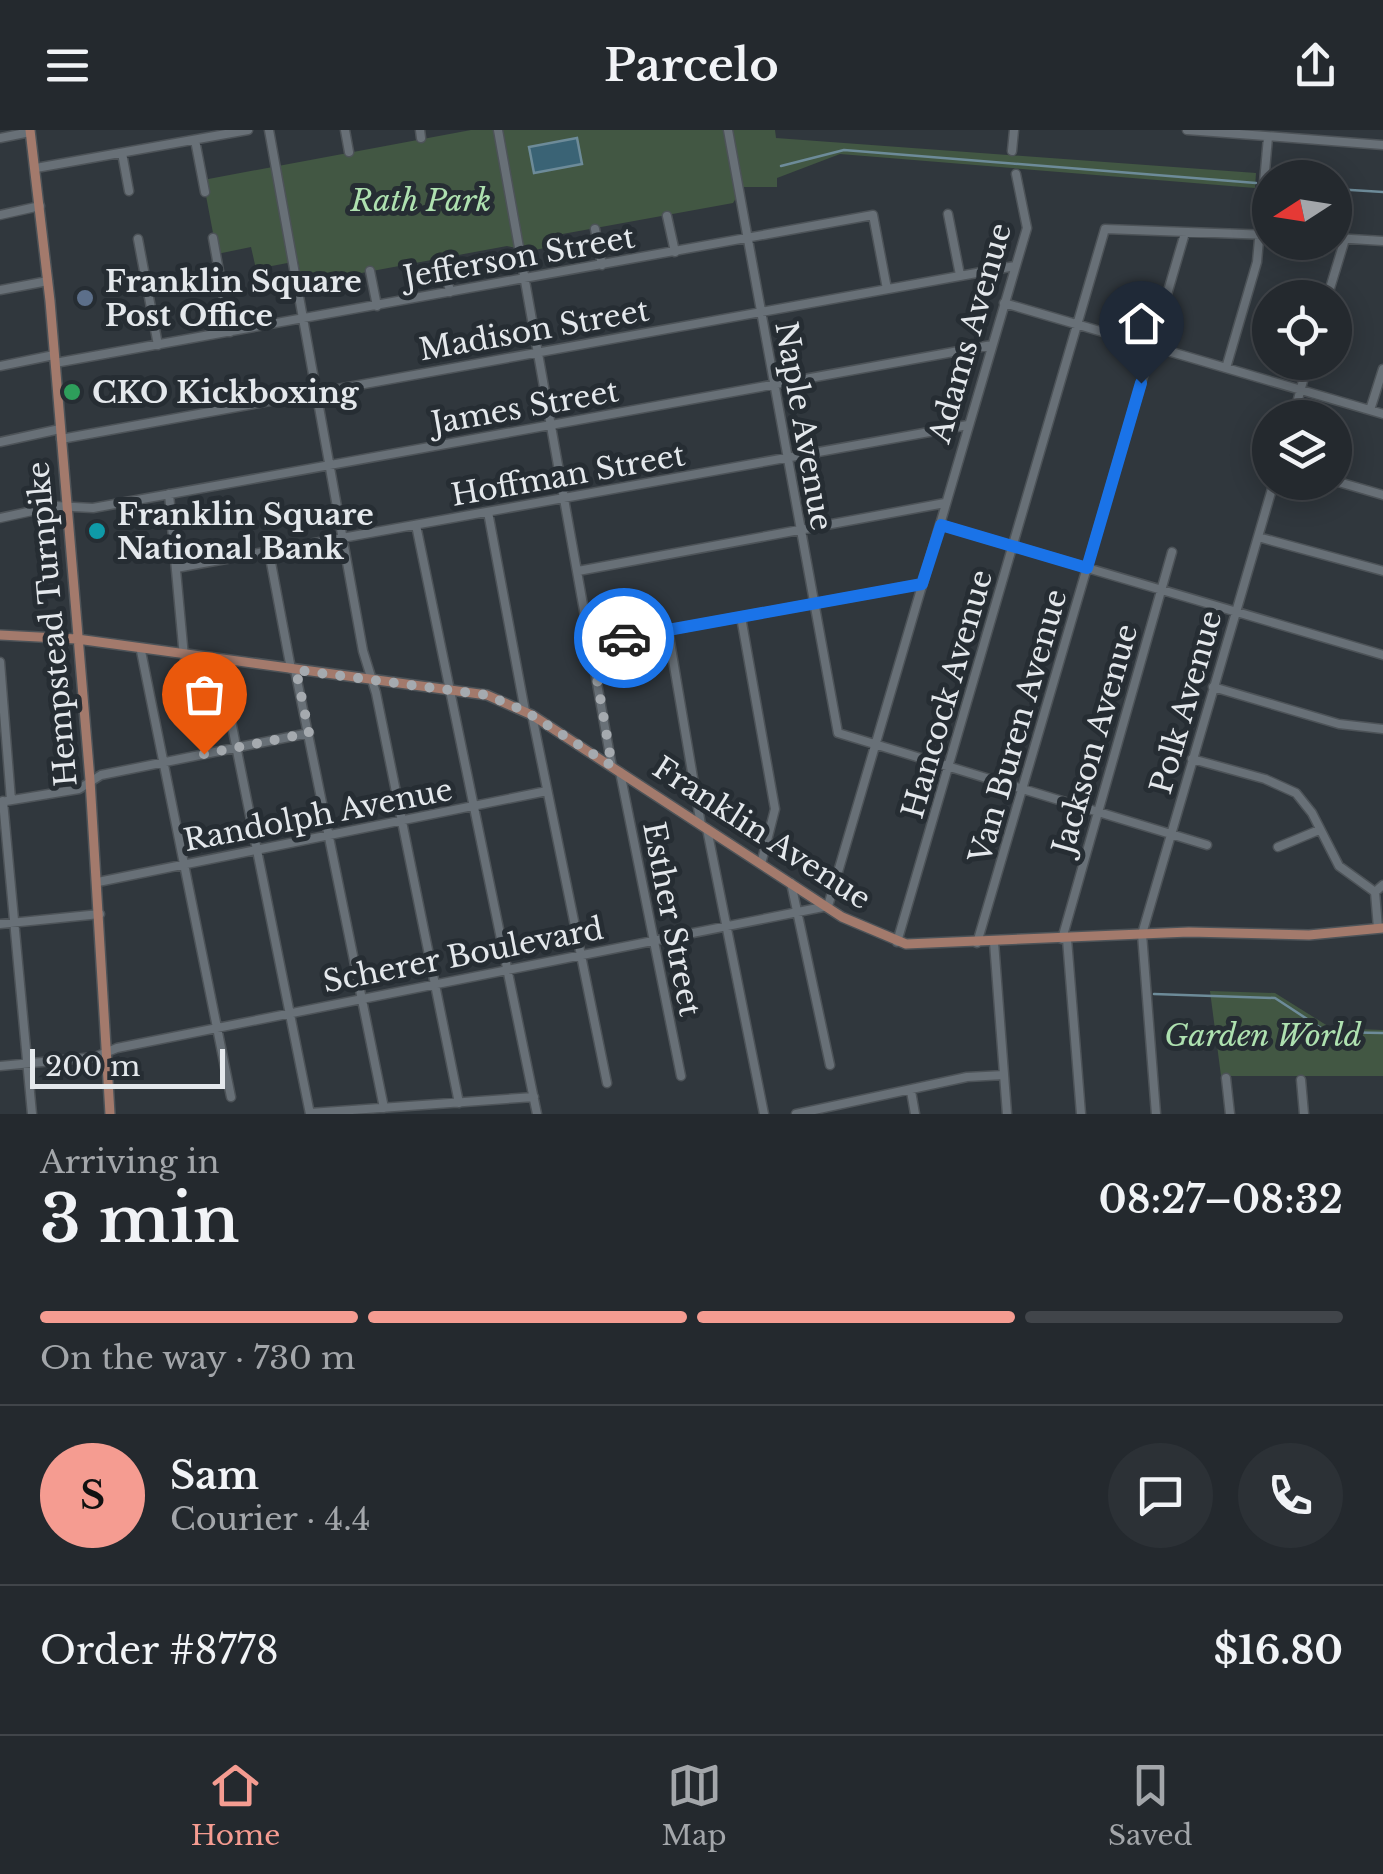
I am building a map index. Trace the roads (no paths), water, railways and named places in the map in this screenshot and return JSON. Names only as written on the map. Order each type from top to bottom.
[{"type":"main road","name":"Hempstead Turnpike","points":[[30,131],[48,281],[90,780],[110,1114]]},
{"type":"main road","name":"Franklin Avenue","points":[[0,635],[77,640],[487,695],[528,713],[865,930],[897,942],[976,943],[1142,934],[1310,934],[1380,928]]},
{"type":"street","points":[[36,168],[248,130]]},
{"type":"street","points":[[269,130],[343,538],[459,1103]]},
{"type":"street","points":[[344,130],[349,152]]},
{"type":"street","name":"Esther Street","points":[[498,130],[591,644],[681,1076]]},
{"type":"street","name":"Naple Avenue","points":[[728,130],[837,730],[841,736],[875,748]]},
{"type":"street","points":[[1012,150],[1014,130]]},
{"type":"street","points":[[1187,130],[1383,145]]},
{"type":"street","points":[[1326,130],[1327,140]]},
{"type":"street","points":[[0,138],[30,131]]},
{"type":"street","points":[[1268,136],[1268,160]]},
{"type":"street","points":[[195,140],[204,192]]},
{"type":"street","points":[[122,153],[130,191]]},
{"type":"street","name":"Adams Avenue","points":[[941,525],[1027,214],[1016,174]]},
{"type":"street","points":[[0,215],[40,206]]},
{"type":"street","points":[[948,214],[960,276]]},
{"type":"street","name":"Jefferson Street","points":[[0,366],[158,346],[874,215],[887,289]]},
{"type":"street","points":[[668,216],[674,252]]},
{"type":"street","points":[[595,229],[602,265]]},
{"type":"street","name":"Hancock Avenue","points":[[897,942],[1105,229],[1186,233]]},
{"type":"street","points":[[1186,233],[1252,235]]},
{"type":"street","name":"Van Buren Avenue","points":[[976,943],[1186,233]]},
{"type":"street","points":[[213,238],[230,332]]},
{"type":"street","points":[[138,239],[158,346]]},
{"type":"street","points":[[1352,239],[1383,241]]},
{"type":"street","points":[[443,258],[450,292]]},
{"type":"street","points":[[1226,368],[1258,260]]},
{"type":"street","name":"Madison Street","points":[[0,442],[316,392],[1015,266]]},
{"type":"street","points":[[370,272],[376,306]]},
{"type":"street","points":[[0,290],[48,281]]},
{"type":"street","points":[[1004,303],[1383,414]]},
{"type":"street","name":"James Street","points":[[0,518],[55,506],[67,508],[169,494],[992,345]]},
{"type":"street","points":[[1370,410],[1383,368]]},
{"type":"street","points":[[1297,400],[1303,380]]},
{"type":"street","name":"Hoffman Street","points":[[176,568],[968,424]]},
{"type":"street","points":[[1352,487],[1383,496]]},
{"type":"street","points":[[169,494],[184,657]]},
{"type":"street","name":"Polk Avenue","points":[[1142,934],[1269,500]]},
{"type":"street","points":[[578,571],[945,504]]},
{"type":"street","points":[[488,512],[607,1083]]},
{"type":"street","points":[[416,525],[537,1114]]},
{"type":"street","points":[[828,906],[941,525],[1383,655]]},
{"type":"street","points":[[1258,537],[1383,571]]},
{"type":"street","points":[[269,552],[384,1108]]},
{"type":"street","name":"Jackson Avenue","points":[[1081,1114],[1065,939],[1096,812],[1172,552]]},
{"type":"street","points":[[591,644],[922,584]]},
{"type":"street","points":[[741,617],[776,809],[762,864]]},
{"type":"street","points":[[668,630],[704,827],[764,1114]]},
{"type":"street","points":[[141,650],[231,1098]]},
{"type":"street","points":[[219,661],[310,1114],[534,1098]]},
{"type":"street","points":[[0,662],[5,801],[32,1114]]},
{"type":"street","points":[[1213,687],[1339,724],[1383,729]]},
{"type":"street","points":[[5,801],[79,788],[90,780],[309,733]]},
{"type":"street","points":[[875,748],[1207,845]]},
{"type":"street","points":[[1192,759],[1285,787],[1303,800],[1339,866],[1374,892],[1380,928]]},
{"type":"street","name":"Randolph Avenue","points":[[98,882],[547,791]]},
{"type":"street","points":[[1278,846],[1319,830]]},
{"type":"street","points":[[791,883],[830,1065]]},
{"type":"street","points":[[1374,892],[1383,885]]},
{"type":"street","name":"Scherer Boulevard","points":[[0,1066],[95,1057],[107,1051],[362,998],[828,906]]},
{"type":"street","points":[[0,924],[100,914]]},
{"type":"street","points":[[1142,934],[1156,1114]]},
{"type":"street","points":[[994,942],[1007,1114]]},
{"type":"street","points":[[796,1114],[967,1077],[1004,1075]]},
{"type":"street","points":[[1226,1078],[1230,1114]]},
{"type":"street","points":[[1301,1080],[1304,1114]]},
{"type":"street","points":[[910,1091],[915,1114]]},
{"type":"water","points":[[577,138],[582,164],[534,173],[529,147]]},
{"type":"waterway","points":[[781,166],[844,150],[1252,183]]},
{"type":"waterway","points":[[1352,190],[1383,192]]},
{"type":"waterway","points":[[1154,994],[1275,998],[1327,1032],[1383,1033]]},
{"type":"place","name":"Franklin Square Post Office","points":[[85,298]]},
{"type":"place","name":"CKO Kickboxing","points":[[72,392]]},
{"type":"place","name":"Franklin Square National Bank","points":[[97,531]]},
{"type":"park label","name":"Rath Park","points":[[421,200]]},
{"type":"park label","name":"Garden World","points":[[1263,1035]]}]
